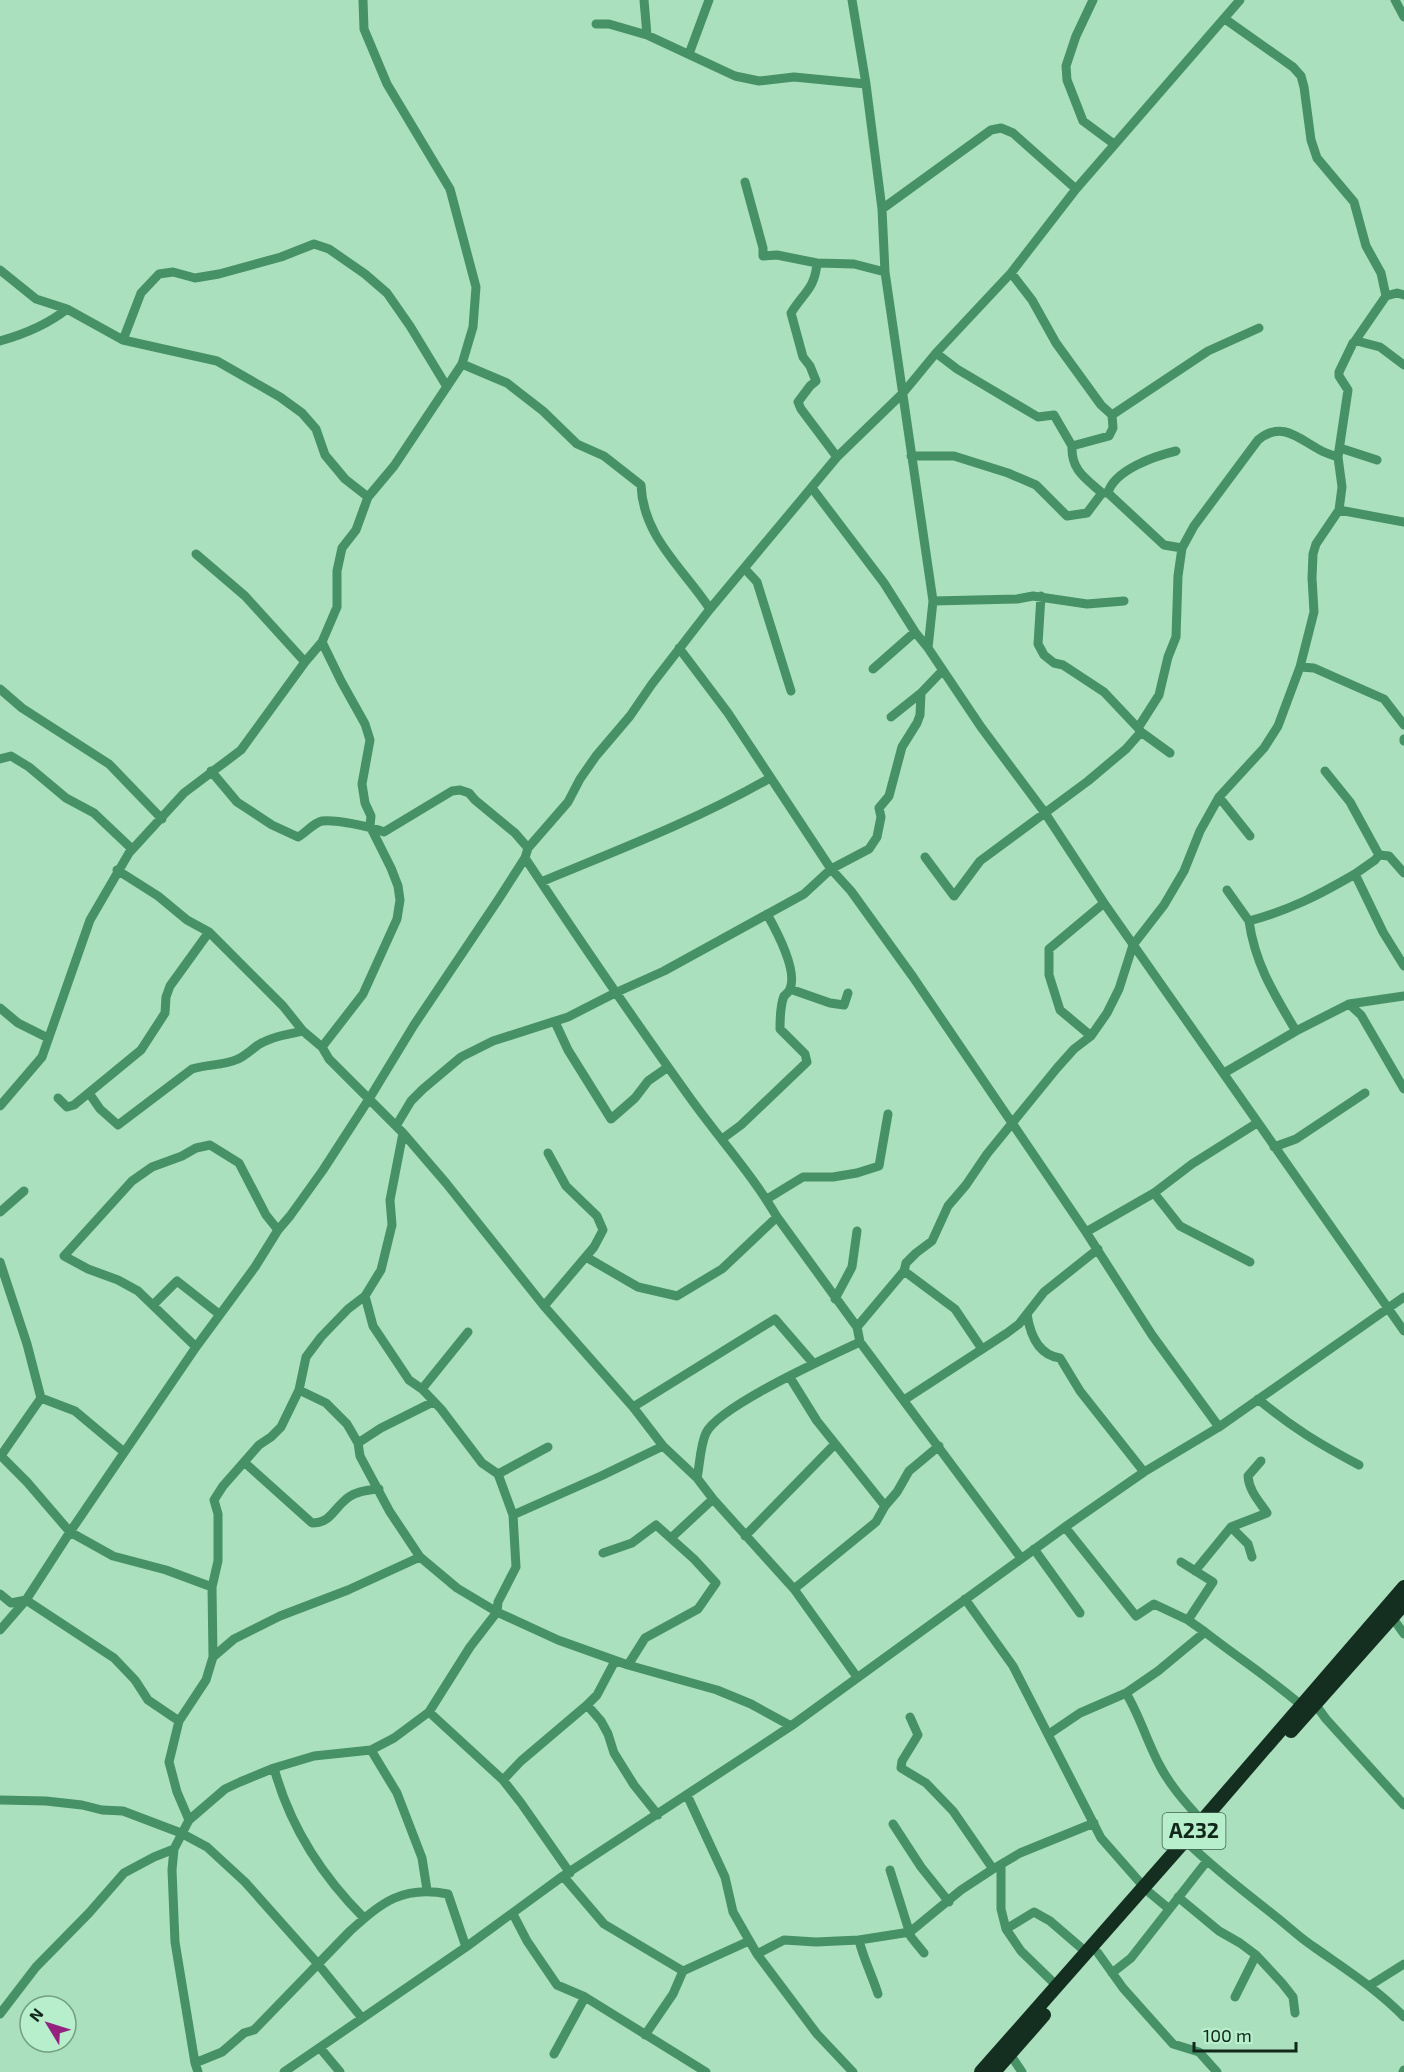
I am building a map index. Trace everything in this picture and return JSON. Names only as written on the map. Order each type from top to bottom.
[{"type":"highway","name":"A232","points":[[1147,1890],[1190,1845],[1404,1587]]},
{"type":"highway","name":"A232","points":[[994,2072],[1202,1821],[1404,1604]]},
{"type":"highway","name":"A232","points":[[981,2072],[1057,1986],[1092,1953]]},
{"type":"street","points":[[0,1106],[42,1057],[90,920],[117,870],[132,849],[184,793],[241,750],[322,642],[332,624],[337,607],[337,570],[342,548],[356,530],[369,497],[394,466],[462,364],[473,327],[476,287],[450,189],[387,84],[364,29],[363,0]]},
{"type":"street","points":[[644,0],[647,35]]},
{"type":"street","points":[[689,54],[709,0]]},
{"type":"street","points":[[852,0],[866,84],[882,209],[885,272],[933,601],[928,648]]},
{"type":"street","points":[[1092,0],[1069,56],[1066,66],[1067,80],[1083,121],[1114,144]]},
{"type":"street","points":[[0,1630],[26,1600],[196,1347],[323,1170],[526,853],[568,802],[596,756],[630,716],[710,609],[837,458],[903,393],[936,353],[1011,273],[1076,189],[1240,0]]},
{"type":"street","points":[[1395,0],[1403,12]]},
{"type":"street","points":[[1225,19],[1248,33],[1268,51],[1293,67],[1301,76],[1311,140],[1317,158],[1354,202],[1366,246],[1380,273],[1386,296]]},
{"type":"street","points":[[596,24],[609,24],[647,35],[735,76],[759,81],[794,77],[866,84]]},
{"type":"street","points":[[882,209],[991,130],[1001,128],[1013,133],[1076,189]]},
{"type":"street","points":[[745,182],[764,248],[763,256],[777,255],[817,263],[854,264],[885,272]]},
{"type":"street","points":[[123,340],[141,293],[159,274],[173,272],[195,278],[219,274],[281,257],[314,244],[329,249],[365,274],[387,293],[447,387]]},
{"type":"street","points":[[817,263],[816,277],[791,314],[802,357],[810,366],[816,381],[798,402],[837,458]]},
{"type":"street","points":[[0,270],[36,299],[68,309],[123,340],[217,362],[280,397],[302,413],[316,429],[325,455],[345,479],[369,497]]},
{"type":"street","points":[[1011,273],[1032,300],[1063,352],[1101,405],[1112,415],[1113,428],[1109,436],[1072,446]]},
{"type":"street","points":[[857,1327],[904,1271],[906,1263],[932,1241],[948,1206],[966,1185],[987,1154],[1057,1068],[1074,1049],[1091,1036],[1107,1013],[1119,989],[1133,945],[1164,905],[1184,871],[1200,831],[1219,797],[1264,748],[1278,726],[1300,667],[1314,612],[1311,578],[1313,554],[1316,544],[1339,510],[1342,487],[1339,453],[1348,390],[1339,372],[1355,341],[1386,296],[1404,295]]},
{"type":"street","points":[[0,341],[22,335],[51,322],[68,309]]},
{"type":"street","points":[[1112,415],[1208,351],[1259,328]]},
{"type":"street","points":[[1355,341],[1380,347],[1404,365]]},
{"type":"street","points":[[936,353],[957,369],[1038,417],[1054,415],[1072,446],[1077,470],[1164,545],[1182,548]]},
{"type":"street","points":[[462,364],[507,383],[543,411],[577,444],[604,456],[641,485],[642,503],[647,520],[662,548],[694,585],[710,609]]},
{"type":"street","points":[[925,857],[954,896],[980,861],[1088,781],[1126,749],[1159,694],[1168,657],[1176,637],[1178,576],[1182,548],[1206,509],[1263,435],[1287,432],[1303,438],[1320,451],[1377,460]]},
{"type":"street","points":[[911,456],[954,456],[1008,473],[1036,485],[1067,516],[1087,513],[1110,486],[1131,467],[1176,451]]},
{"type":"street","points":[[812,488],[884,583],[942,671],[1045,813],[1133,945],[1404,1331]]},
{"type":"street","points":[[1339,510],[1404,522]]},
{"type":"street","points":[[196,554],[245,596],[305,662]]},
{"type":"street","points":[[745,569],[757,582],[791,691]]},
{"type":"street","points":[[933,601],[1017,599],[1041,596],[1087,604],[1124,601]]},
{"type":"street","points":[[1041,596],[1038,644],[1044,655],[1054,663],[1064,665],[1104,692],[1139,730],[1170,753]]},
{"type":"street","points":[[873,669],[915,632]]},
{"type":"street","points":[[322,642],[365,724],[370,740],[362,784],[365,803],[371,816],[370,826],[391,868],[398,886],[400,900],[397,919],[363,994],[322,1047]]},
{"type":"street","points":[[680,648],[728,712],[831,869],[851,891],[913,977],[1098,1249],[1152,1335],[1219,1427]]},
{"type":"street","points":[[1300,667],[1314,668],[1384,699],[1404,724]]},
{"type":"street","points":[[891,717],[921,693],[942,671]]},
{"type":"street","points":[[0,689],[22,708],[109,764],[162,819]]},
{"type":"street","points":[[189,1820],[177,1792],[170,1762],[179,1721],[206,1680],[213,1657],[212,1587],[218,1561],[218,1514],[214,1500],[223,1486],[259,1445],[280,1427],[299,1390],[306,1357],[321,1337],[348,1309],[365,1296],[381,1270],[392,1225],[390,1200],[399,1129],[411,1101],[460,1058],[493,1041],[555,1022],[696,955],[804,894],[831,869],[869,849],[877,837],[881,817],[879,808],[888,796],[902,747],[921,714],[921,693]]},
{"type":"street","points":[[0,759],[11,756],[29,767],[66,798],[94,813],[132,849]]},
{"type":"street","points":[[211,771],[237,802],[298,837],[325,821],[370,826],[384,832],[452,791],[460,790],[469,793],[515,833],[541,882],[615,993],[767,1199],[777,1217],[857,1327],[860,1342],[1021,1558]]},
{"type":"street","points":[[1325,771],[1350,802],[1378,855]]},
{"type":"street","points":[[541,882],[687,821],[770,778]]},
{"type":"street","points":[[1219,797],[1250,836]]},
{"type":"street","points":[[1378,855],[1389,856],[1404,873]]},
{"type":"street","points":[[1249,921],[1291,908],[1316,897],[1356,874],[1375,860],[1378,855]]},
{"type":"street","points":[[117,870],[158,896],[187,920],[209,932],[283,1006],[303,1031],[322,1047],[329,1059],[399,1129],[544,1306],[633,1407],[663,1446],[697,1478],[745,1536],[794,1589],[857,1677]]},
{"type":"street","points":[[1356,874],[1383,932],[1404,966]]},
{"type":"street","points":[[1227,890],[1249,921],[1253,946],[1262,969],[1296,1031]]},
{"type":"street","points":[[1091,1036],[1060,1010],[1049,975],[1049,949],[1104,903]]},
{"type":"street","points":[[722,1139],[741,1125],[807,1062],[805,1054],[780,1029],[784,997],[792,981],[789,963],[767,914]]},
{"type":"street","points":[[58,1098],[68,1107],[74,1105],[141,1050],[165,1013],[166,997],[170,986],[209,932]]},
{"type":"street","points":[[790,989],[830,1003],[844,1005],[848,993]]},
{"type":"street","points":[[1224,1073],[1296,1031],[1349,1004],[1404,996]]},
{"type":"street","points":[[1361,1016],[1369,1002]]},
{"type":"street","points":[[1349,1004],[1361,1016],[1404,1089]]},
{"type":"street","points":[[0,1008],[18,1023],[48,1038]]},
{"type":"street","points":[[555,1022],[568,1050],[611,1119],[635,1098],[648,1081],[668,1067]]},
{"type":"street","points":[[89,1093],[100,1109],[118,1125],[192,1069],[204,1065],[221,1065],[239,1059],[260,1044],[283,1035],[303,1031]]},
{"type":"street","points":[[1274,1147],[1296,1139],[1365,1093]]},
{"type":"street","points":[[767,1199],[803,1177],[833,1178],[879,1166],[888,1114]]},
{"type":"street","points":[[1086,1232],[1154,1193],[1192,1164],[1257,1123]]},
{"type":"street","points":[[196,1347],[138,1291],[63,1256],[125,1188],[152,1167],[196,1148],[210,1145],[239,1163],[266,1215],[278,1230]]},
{"type":"street","points":[[544,1306],[586,1257],[603,1230],[597,1216],[566,1186],[548,1154]]},
{"type":"street","points":[[0,1212],[24,1191]]},
{"type":"street","points":[[1154,1193],[1180,1226],[1250,1263]]},
{"type":"street","points":[[586,1257],[638,1287],[676,1296],[722,1269],[777,1217]]},
{"type":"street","points":[[835,1299],[852,1267],[857,1232]]},
{"type":"street","points":[[904,1400],[1019,1324],[1044,1292],[1098,1249]]},
{"type":"street","points":[[0,1262],[27,1344],[41,1398],[1,1456],[70,1532],[113,1556],[166,1570],[212,1587]]},
{"type":"street","points":[[904,1271],[955,1309],[982,1349]]},
{"type":"street","points":[[153,1305],[177,1281],[219,1314]]},
{"type":"street","points":[[365,1296],[373,1326],[409,1380],[422,1389],[441,1409],[482,1463],[498,1474],[513,1515],[516,1568],[498,1602],[497,1612],[465,1655],[429,1712],[394,1738],[371,1750],[314,1756],[274,1768],[225,1789],[189,1820],[174,1849],[172,1870],[175,1942],[196,2067],[222,2052],[244,2033],[254,2030],[364,1918],[398,1895],[428,1890],[448,1894],[466,1947]]},
{"type":"street","points":[[284,2072],[566,1875],[791,1726],[964,1599],[1144,1472],[1219,1427],[1404,1297]]},
{"type":"street","points":[[1027,1314],[1029,1329],[1043,1352],[1049,1357],[1060,1358],[1080,1391],[1144,1472]]},
{"type":"street","points":[[633,1407],[775,1319],[813,1363]]},
{"type":"street","points":[[422,1389],[468,1332]]},
{"type":"street","points":[[697,1478],[706,1432],[720,1416],[813,1363],[860,1342]]},
{"type":"street","points":[[789,1376],[817,1421],[885,1506]]},
{"type":"street","points":[[299,1390],[326,1403],[347,1424],[358,1443],[360,1456],[390,1512],[420,1557],[457,1588],[497,1612],[558,1640],[615,1661],[717,1690],[751,1704],[791,1726]]},
{"type":"street","points":[[41,1398],[75,1411],[124,1452]]},
{"type":"street","points":[[1258,1399],[1296,1430],[1359,1466]]},
{"type":"street","points":[[358,1443],[381,1428],[433,1402]]},
{"type":"street","points":[[745,1536],[835,1444]]},
{"type":"street","points":[[513,1515],[663,1446]]},
{"type":"street","points":[[794,1589],[876,1522],[909,1471],[939,1446]]},
{"type":"street","points":[[498,1474],[548,1447]]},
{"type":"street","points":[[1195,1571],[1231,1527],[1267,1513],[1252,1492],[1248,1476],[1262,1461]]},
{"type":"street","points":[[244,1462],[312,1523],[325,1520],[342,1502],[366,1490],[379,1489]]},
{"type":"street","points":[[366,1490],[373,1479]]},
{"type":"street","points":[[671,1538],[713,1499]]},
{"type":"street","points":[[603,1554],[632,1543],[656,1525],[694,1559],[716,1583],[698,1610],[645,1638],[628,1665]]},
{"type":"street","points":[[1065,1527],[1136,1616],[1154,1604],[1188,1620],[1239,1659],[1326,1719],[1404,1805]]},
{"type":"street","points":[[1231,1527],[1248,1544],[1252,1557]]},
{"type":"street","points":[[1034,1549],[1080,1613]]},
{"type":"street","points":[[213,1657],[234,1639],[280,1616],[348,1590],[420,1557]]},
{"type":"street","points":[[1181,1562],[1213,1581],[1188,1620]]},
{"type":"street","points":[[0,1594],[11,1603],[26,1600],[114,1658],[135,1680],[147,1700],[179,1721]]},
{"type":"street","points":[[964,1599],[1013,1666],[1101,1838],[1147,1890],[1168,1908]]},
{"type":"street","points":[[1392,1617],[1404,1634]]},
{"type":"street","points":[[1049,1734],[1080,1713],[1126,1694],[1205,1632]]},
{"type":"street","points":[[503,1780],[521,1761],[597,1695],[615,1661]]},
{"type":"street","points":[[1126,1694],[1137,1711],[1159,1765],[1175,1791],[1202,1821]]},
{"type":"street","points":[[587,1705],[604,1728],[614,1753],[634,1785],[658,1815]]},
{"type":"street","points":[[429,1712],[503,1780],[521,1803],[566,1875],[604,1924],[683,1971]]},
{"type":"street","points":[[910,1718],[918,1736],[902,1761],[901,1768],[926,1783],[953,1811],[997,1867],[1001,1909],[1006,1929],[1021,1951],[1057,1986]]},
{"type":"street","points":[[371,1750],[396,1793],[422,1858],[428,1890]]},
{"type":"street","points":[[274,1768],[296,1830],[331,1883],[364,1918]]},
{"type":"street","points":[[687,1795],[725,1877],[733,1912],[749,1941],[818,2034],[853,2072]]},
{"type":"street","points":[[0,1800],[73,1804],[102,1810],[123,1811],[182,1833],[207,1847],[224,1861],[318,1964],[362,2018]]},
{"type":"street","points":[[757,1954],[784,1940],[816,1942],[859,1940],[910,1932],[961,1890],[1020,1853],[1094,1822]]},
{"type":"street","points":[[893,1824],[921,1867],[949,1902]]},
{"type":"street","points":[[1190,1845],[1314,1947],[1336,1960],[1369,1986],[1404,2017]]},
{"type":"street","points":[[0,2014],[36,1967],[124,1873],[174,1849]]},
{"type":"street","points":[[1112,1973],[1131,1958],[1207,1861]]},
{"type":"street","points":[[890,1870],[911,1937],[924,1953]]},
{"type":"street","points":[[1178,1897],[1219,1931],[1256,1955],[1293,1997],[1295,2013]]},
{"type":"street","points":[[1006,1929],[1034,1912],[1050,1921],[1092,1953],[1173,2044],[1199,2052],[1217,2072]]},
{"type":"street","points":[[513,1914],[527,1941],[557,1985],[585,1997],[693,2068],[706,2072]]},
{"type":"street","points":[[859,1940],[862,1956],[869,1967],[878,1994]]},
{"type":"street","points":[[645,2035],[673,1994],[683,1971],[749,1941]]},
{"type":"street","points":[[1235,1997],[1256,1955]]},
{"type":"street","points":[[1369,1986],[1404,1964]]},
{"type":"street","points":[[554,2054],[585,1997]]},
{"type":"street","points":[[320,2048],[340,2072]]},
{"type":"street","points":[[1010,2054],[1022,2072]]}]
